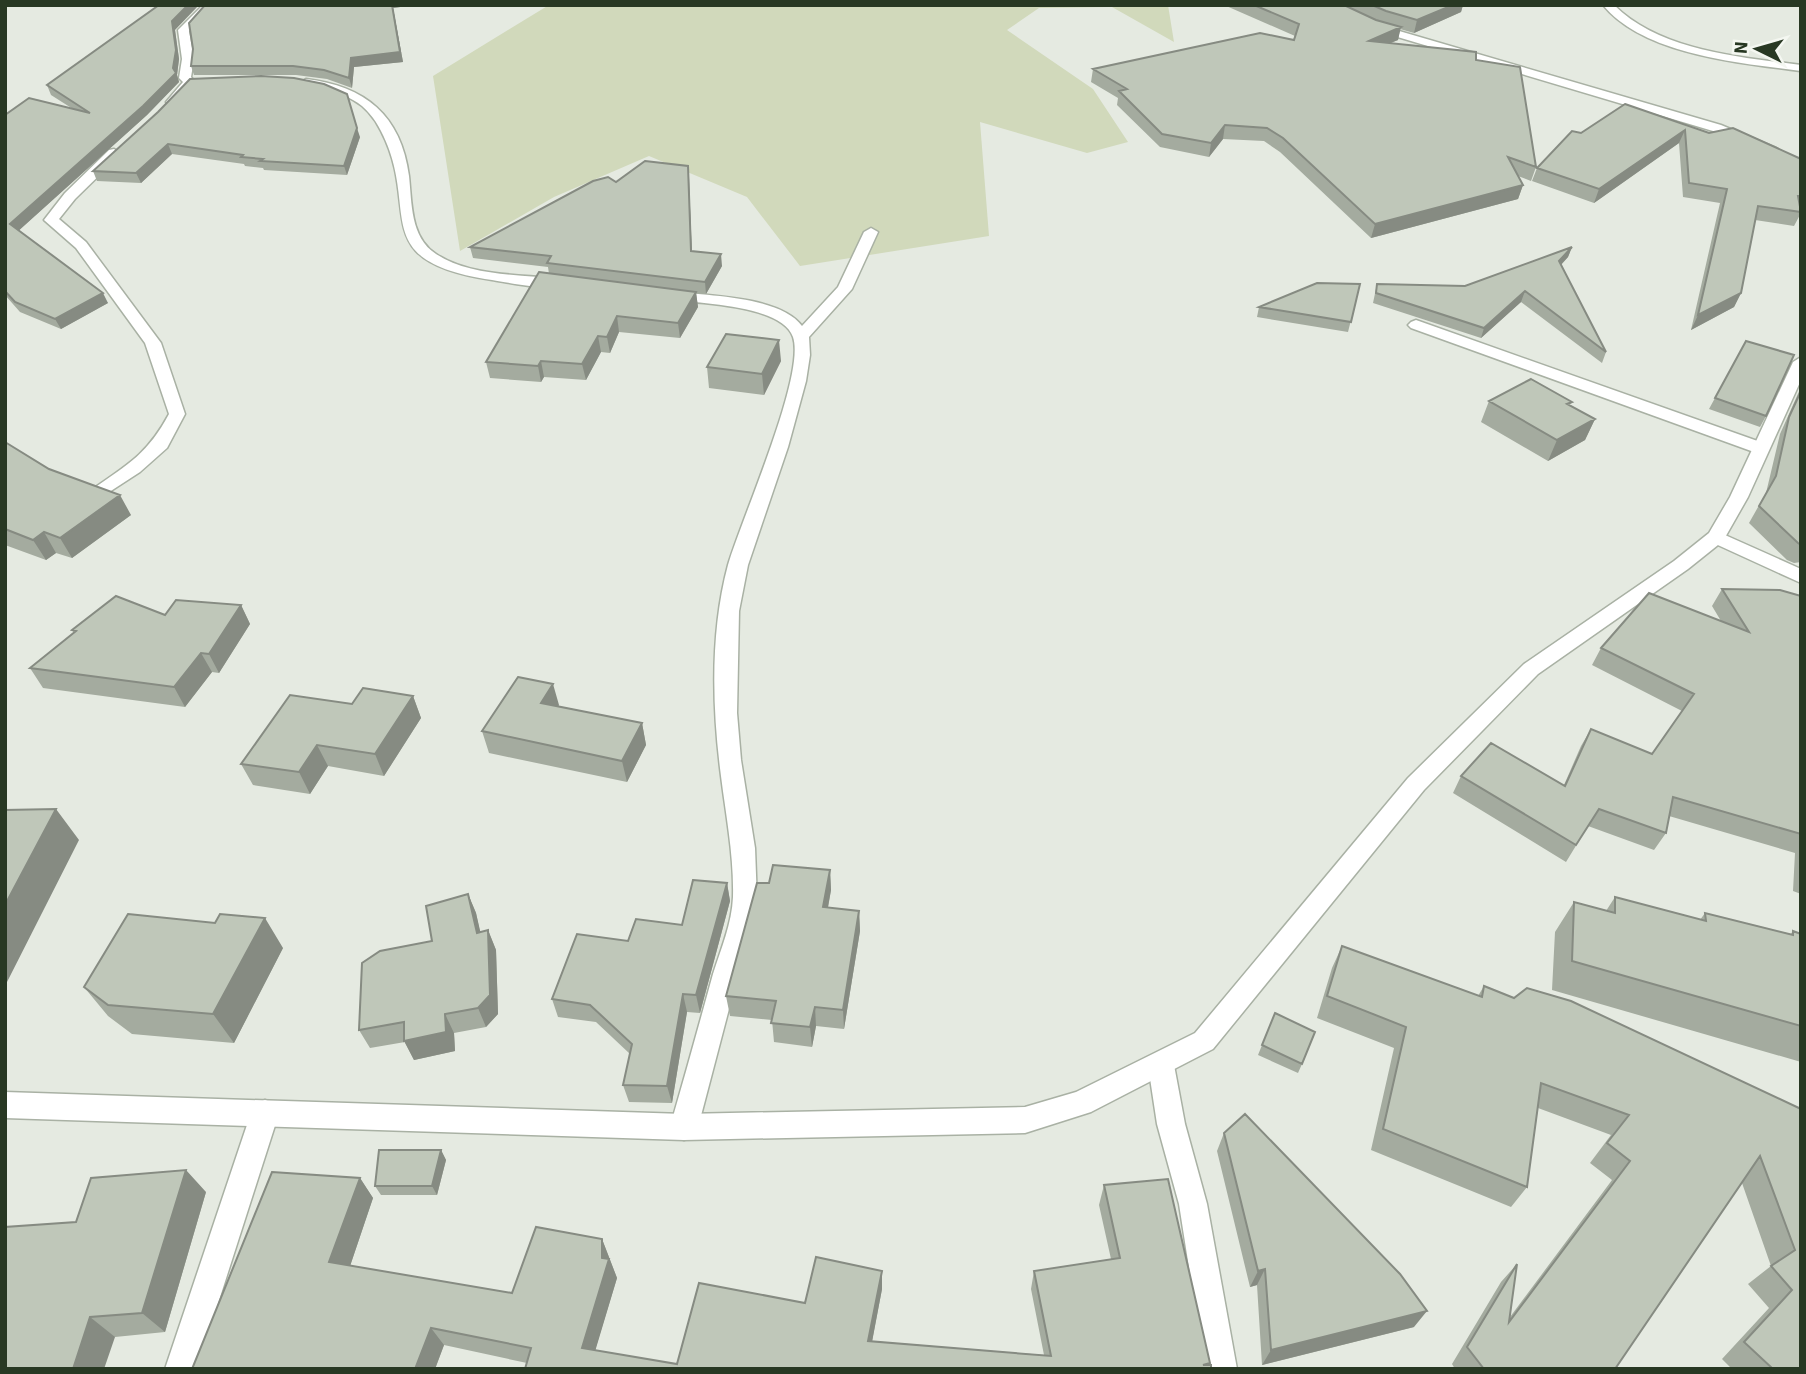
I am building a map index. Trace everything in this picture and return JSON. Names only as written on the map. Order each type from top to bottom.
[{"type":"street","points":[[209,5],[183,30],[191,63],[185,78],[189,82],[213,82]]},
{"type":"street","points":[[1323,5],[1378,28],[1717,128],[1771,151],[1801,168]]},
{"type":"street","points":[[1608,5],[1616,18],[1659,37],[1704,52],[1801,68]]},
{"type":"street","points":[[288,81],[344,91],[363,100],[387,130],[402,172],[402,197],[408,226],[415,242],[429,256],[451,266],[482,273],[579,285]]},
{"type":"street","points":[[163,113],[189,82]]},
{"type":"street","points":[[100,492],[134,468],[160,444],[177,414],[153,343],[81,246],[51,220],[70,196],[125,145]]},
{"type":"street","points":[[801,336],[845,289],[871,232]]},
{"type":"street","points":[[648,294],[763,310],[780,315],[795,327],[801,336],[803,361],[799,383],[737,566],[725,654],[730,760],[746,857],[745,906],[684,1127]]},
{"type":"street","points":[[1416,325],[1760,449]]},
{"type":"street","points":[[5,1105],[684,1127],[1025,1120],[1081,1102],[1161,1065],[1204,1041],[1416,784],[1531,669],[1681,565],[1716,537],[1739,498],[1801,362]]},
{"type":"street","points":[[1716,537],[1801,577]]},
{"type":"street","points":[[1161,1065],[1171,1124],[1192,1204],[1221,1369]]},
{"type":"street","points":[[181,1369],[265,1113]]},
{"type":"green space","points":[[549,5],[1168,5],[1174,42],[1112,7],[1039,8],[1007,30],[1093,89],[1128,142],[1087,153],[980,122],[989,236],[800,266],[747,197],[649,156],[554,197],[460,251],[433,76]]},
{"type":"building","points":[[159,5],[188,5],[172,21],[176,50],[173,68],[176,73],[143,106],[10,224],[103,293],[55,319],[15,302],[5,291],[5,115],[29,98],[90,113],[47,85]]},
{"type":"building","points":[[205,5],[392,5],[400,52],[351,58],[349,78],[324,70],[293,66],[191,66],[193,49],[189,23]]},
{"type":"building","points":[[1254,5],[1344,5],[1376,20],[1401,27],[1369,41],[1476,52],[1476,60],[1520,67],[1536,167],[1508,157],[1523,185],[1375,224],[1283,138],[1267,128],[1225,125],[1211,143],[1162,134],[1119,91],[1127,89],[1093,69],[1260,33],[1294,40],[1299,24]]},
{"type":"building","points":[[1372,5],[1453,5],[1417,20]]},
{"type":"building","points":[[261,76],[294,78],[324,84],[347,94],[357,128],[344,166],[260,161],[263,159],[168,144],[136,173],[93,171],[190,79]]},
{"type":"building","points":[[1625,104],[1709,133],[1733,128],[1801,159],[1801,196],[1798,196],[1801,212],[1758,206],[1741,293],[1698,315],[1727,189],[1689,183],[1685,130],[1599,189],[1537,168],[1572,131],[1581,133]]},
{"type":"building","points":[[645,161],[688,166],[691,251],[721,254],[705,282],[547,263],[551,256],[470,247],[593,181],[608,177],[616,182]]},
{"type":"building","points":[[1572,247],[1559,261],[1606,352],[1525,291],[1484,328],[1376,293],[1377,284],[1465,286]]},
{"type":"building","points":[[539,272],[696,292],[678,323],[617,316],[607,337],[598,336],[582,364],[541,361],[538,366],[486,362]]},
{"type":"building","points":[[1317,283],[1360,284],[1351,322],[1259,307]]},
{"type":"building","points":[[726,334],[779,340],[762,374],[707,367]]},
{"type":"building","points":[[1746,341],[1794,355],[1766,416],[1715,398]]},
{"type":"building","points":[[1531,379],[1572,402],[1567,404],[1595,419],[1557,440],[1489,401]]},
{"type":"building","points":[[1801,391],[1801,545],[1759,506],[1776,476],[1789,417]]},
{"type":"building","points":[[5,442],[49,469],[120,495],[60,538],[44,532],[33,540],[5,529]]},
{"type":"building","points":[[1722,589],[1780,590],[1801,596],[1801,834],[1673,797],[1666,833],[1599,809],[1576,845],[1461,776],[1491,743],[1565,786],[1591,729],[1652,754],[1694,694],[1601,648],[1649,593],[1749,632]]},
{"type":"building","points":[[116,596],[165,615],[176,600],[241,605],[209,654],[201,653],[174,687],[30,668],[76,631],[72,630]]},
{"type":"building","points":[[518,677],[553,684],[541,703],[642,723],[622,761],[482,731]]},
{"type":"building","points":[[363,688],[413,696],[375,754],[317,745],[299,772],[241,764],[290,695],[352,704]]},
{"type":"building","points":[[56,809],[5,905],[5,810]]},
{"type":"building","points":[[773,865],[830,870],[823,907],[859,911],[843,1010],[815,1007],[810,1027],[771,1023],[776,1001],[726,996],[757,883],[769,883]]},
{"type":"building","points":[[693,880],[727,883],[696,995],[683,994],[667,1086],[623,1085],[632,1044],[590,1005],[552,999],[577,934],[628,941],[636,919],[682,925]]},
{"type":"building","points":[[468,894],[477,933],[488,930],[490,995],[478,1008],[445,1014],[446,1032],[404,1041],[404,1022],[359,1030],[362,963],[380,951],[432,941],[426,906]]},
{"type":"building","points":[[1615,897],[1706,921],[1705,913],[1793,935],[1793,931],[1801,934],[1801,1026],[1572,961],[1574,902],[1615,913]]},
{"type":"building","points":[[128,914],[215,923],[220,914],[265,918],[213,1014],[108,1005],[84,987]]},
{"type":"building","points":[[1342,946],[1482,997],[1484,986],[1514,998],[1527,988],[1571,1001],[1801,1109],[1801,1369],[1773,1369],[1744,1342],[1792,1290],[1771,1266],[1795,1250],[1760,1156],[1615,1369],[1484,1369],[1467,1347],[1517,1264],[1509,1322],[1630,1161],[1607,1143],[1629,1115],[1541,1083],[1527,1187],[1383,1129],[1406,1027],[1327,996]]},
{"type":"building","points":[[1275,1013],[1315,1032],[1302,1064],[1262,1045]]},
{"type":"building","points":[[1245,1114],[1400,1274],[1427,1311],[1271,1350],[1265,1269],[1258,1271],[1224,1133]]},
{"type":"building","points":[[379,1150],[441,1150],[432,1186],[375,1186]]},
{"type":"building","points":[[186,1170],[142,1313],[90,1317],[73,1369],[5,1369],[5,1227],[76,1222],[91,1178]]},
{"type":"building","points":[[272,1172],[360,1178],[329,1262],[512,1293],[536,1227],[602,1239],[602,1258],[609,1259],[582,1348],[677,1364],[699,1283],[805,1303],[816,1257],[882,1271],[868,1341],[1051,1356],[1034,1271],[1120,1258],[1104,1185],[1168,1179],[1210,1363],[1203,1365],[1211,1365],[1211,1369],[525,1369],[531,1348],[431,1328],[415,1369],[192,1369]]}]
